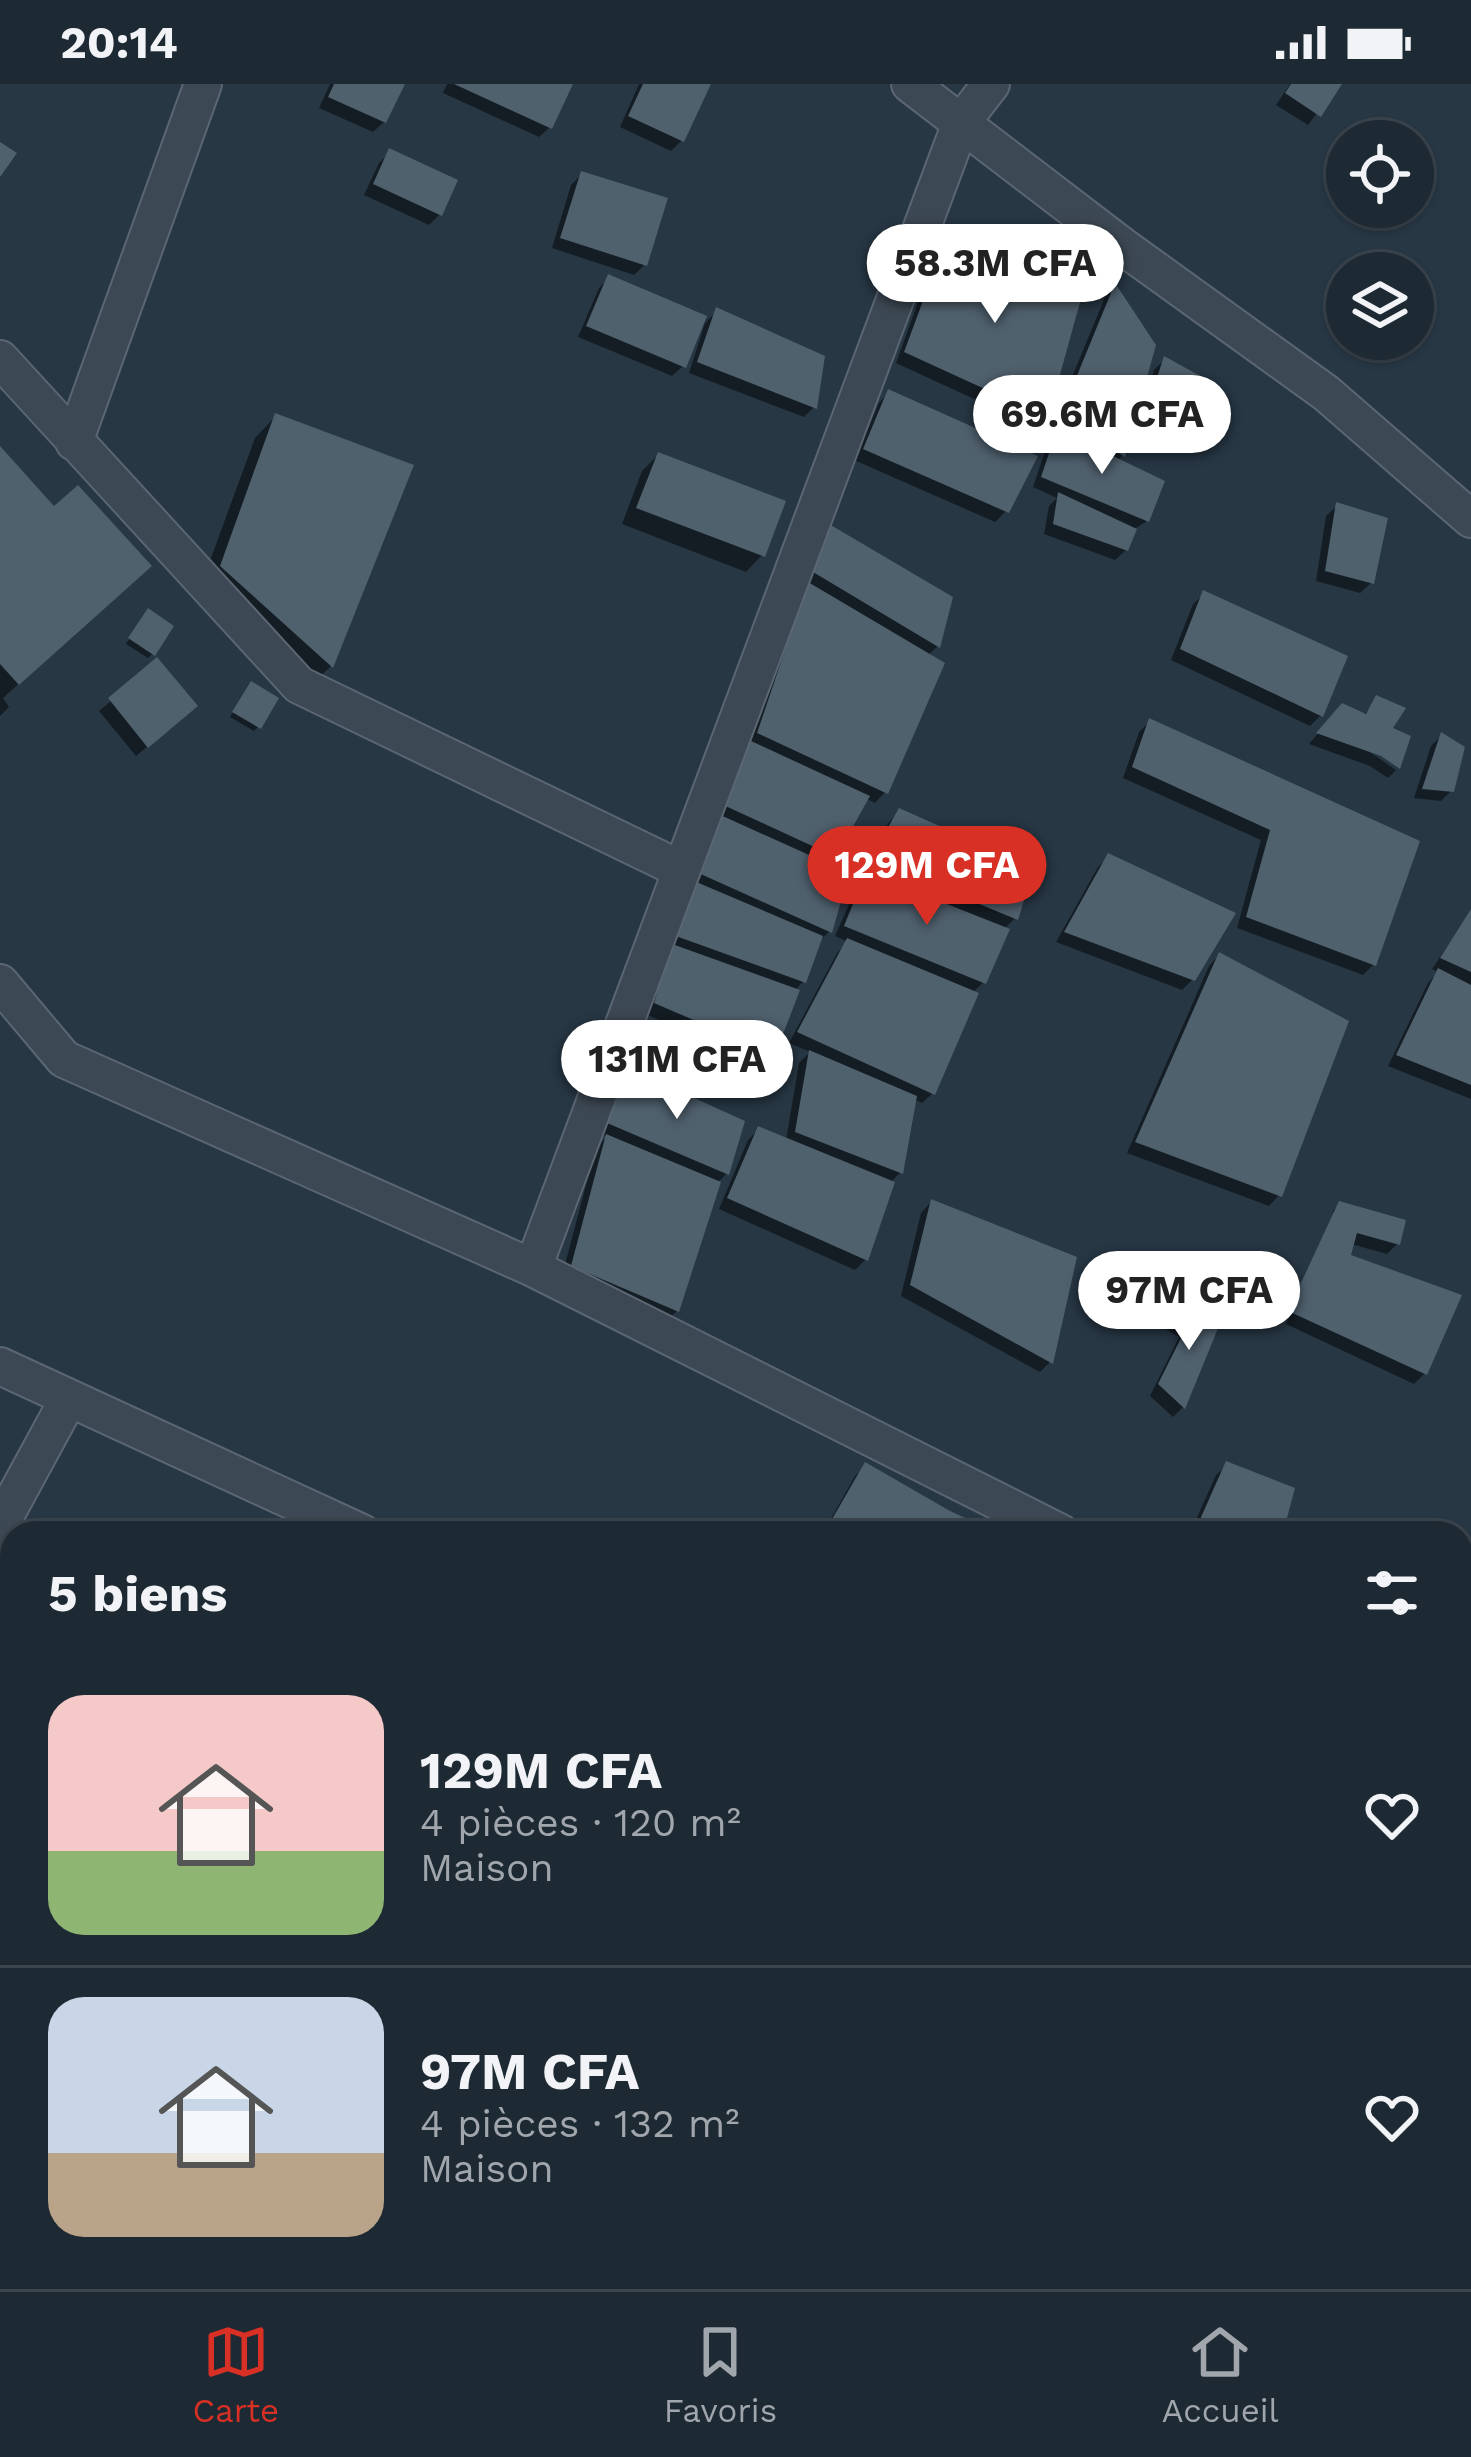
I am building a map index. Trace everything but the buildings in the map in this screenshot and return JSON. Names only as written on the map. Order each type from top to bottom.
[{"type":"street","points":[[74,442],[203,84]]},
{"type":"street","points":[[910,84],[1122,246],[1326,393],[1471,519]]},
{"type":"street","points":[[533,1268],[961,123],[991,84]]},
{"type":"street","points":[[0,359],[298,685],[682,870]]},
{"type":"street","points":[[0,983],[64,1059],[533,1268],[1037,1521]]},
{"type":"street","points":[[0,1366],[336,1521]]},
{"type":"street","points":[[2,1521],[69,1398]]}]
